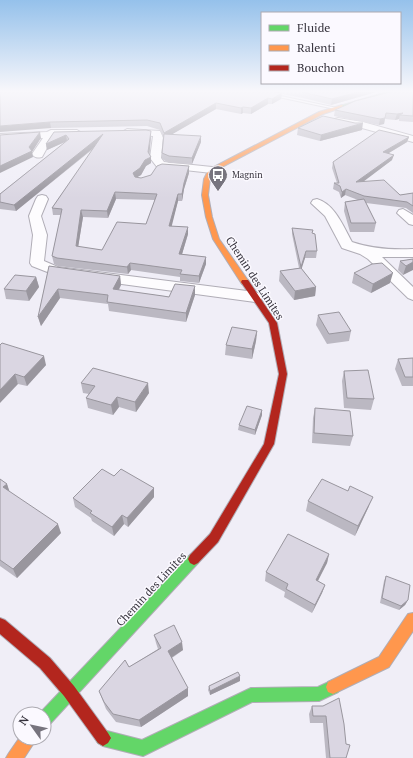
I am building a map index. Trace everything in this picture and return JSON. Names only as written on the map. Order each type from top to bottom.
[{"type":"street","points":[[115,132],[147,131],[157,133],[159,137],[155,158],[156,167],[212,170],[294,127]]},
{"type":"street","points":[[371,127],[413,139]]},
{"type":"street","points":[[0,137],[51,133],[91,133]]},
{"type":"street","points":[[38,155],[51,133]]},
{"type":"street","name":"Chemin des Limites","points":[[52,711],[69,691],[126,635],[214,538],[269,444],[282,374],[280,354],[273,323],[216,239],[209,217],[205,195],[207,179],[212,170]]},
{"type":"street","points":[[42,199],[34,216],[40,235],[37,263],[55,271],[255,297]]},
{"type":"street","points":[[317,204],[330,214],[347,245],[365,251],[389,254],[413,253]]},
{"type":"street","points":[[403,213],[413,221]]},
{"type":"street","points":[[365,251],[413,295]]},
{"type":"street","points":[[0,625],[44,663],[69,691],[104,738],[143,748],[252,695],[319,694],[384,662],[413,619]]},
{"type":"street","points":[[14,758],[23,746]]},
{"type":"building","points":[[162,127],[174,127],[164,133]]},
{"type":"building","points":[[299,127],[348,127],[321,135],[298,128]]},
{"type":"building","points":[[379,130],[409,137],[383,152],[394,155],[356,182],[384,180],[400,195],[413,193],[413,206],[407,202],[364,196],[346,189],[342,192],[340,186],[334,183],[339,183],[333,162]]},
{"type":"building","points":[[151,131],[148,152],[151,157],[145,160],[140,168],[133,173],[135,177],[141,178],[151,175],[157,166],[162,164],[189,166],[182,194],[178,194],[169,226],[188,227],[179,254],[206,257],[199,276],[180,274],[182,270],[130,263],[127,267],[57,258],[52,256],[62,209],[52,208],[103,134],[14,205],[0,202],[0,194],[69,139],[66,135],[46,144],[54,132]],"holes":[[[115,192],[157,194],[146,224],[117,222],[102,250],[76,246],[81,210],[107,211]]]},
{"type":"building","points":[[40,132],[29,147],[32,151],[0,166],[0,135]]},
{"type":"building","points":[[164,134],[201,136],[192,158],[169,156],[162,153]]},
{"type":"building","points":[[364,199],[376,223],[351,223],[345,202]]},
{"type":"building","points":[[292,228],[313,230],[312,233],[315,234],[317,251],[306,251],[301,267]]},
{"type":"building","points":[[413,259],[413,262],[406,266],[400,261]]},
{"type":"building","points":[[382,263],[393,273],[373,284],[354,273],[372,264]]},
{"type":"building","points":[[49,266],[120,276],[113,289],[169,297],[175,284],[195,286],[186,313],[107,302],[108,295],[58,289],[38,317]]},
{"type":"building","points":[[301,268],[316,287],[295,291],[280,271]]},
{"type":"building","points":[[15,275],[36,277],[26,291],[4,289]]},
{"type":"building","points":[[339,312],[351,331],[329,334],[318,315]]},
{"type":"building","points":[[232,327],[257,331],[252,349],[226,345]]},
{"type":"building","points":[[2,343],[44,356],[24,377],[15,374],[0,390],[0,345]]},
{"type":"building","points":[[413,358],[413,377],[405,377],[398,359]]},
{"type":"building","points":[[93,368],[148,383],[135,402],[117,397],[111,405],[86,398],[95,386],[81,383]]},
{"type":"building","points":[[368,370],[374,399],[347,398],[344,371]]},
{"type":"building","points":[[247,406],[262,410],[255,430],[239,425]]},
{"type":"building","points":[[315,408],[350,411],[353,436],[314,433]]},
{"type":"building","points":[[102,469],[114,476],[121,469],[154,488],[127,518],[122,515],[112,527],[90,513],[92,511],[73,498]]},
{"type":"building","points":[[0,479],[7,484],[3,487],[58,524],[13,569],[0,560]]},
{"type":"building","points":[[322,479],[348,491],[350,486],[373,497],[358,526],[308,501]]},
{"type":"building","points":[[288,534],[329,554],[316,580],[325,585],[315,605],[286,589],[288,584],[266,572]]},
{"type":"building","points":[[386,576],[410,585],[408,600],[401,606],[382,598]]},
{"type":"building","points":[[174,625],[182,642],[168,651],[188,688],[139,720],[113,714],[104,702],[99,691],[125,660],[129,667],[161,648],[154,635]]},
{"type":"building","points":[[238,672],[240,676],[210,691],[209,686]]},
{"type":"building","points":[[339,698],[346,744],[350,745],[346,758],[330,758],[326,716],[313,716],[312,706],[323,706]]},
{"type":"traffic: fast","points":[[52,711],[194,559]]},
{"type":"traffic: fast","points":[[103,738],[143,748],[251,695],[319,694],[333,687]]},
{"type":"traffic: slow","points":[[245,282],[216,239],[209,217],[205,195],[207,179],[209,174],[216,168],[294,127]]},
{"type":"traffic: slow","points":[[333,687],[384,662],[413,619]]},
{"type":"traffic: slow","points":[[14,758],[23,746]]},
{"type":"traffic: jam","points":[[194,559],[214,538],[269,444],[283,374],[273,323],[245,282]]},
{"type":"traffic: jam","points":[[0,625],[45,663],[69,691],[103,738]]},
{"type":"place","name":"Magnin","points":[[218,192]]}]
